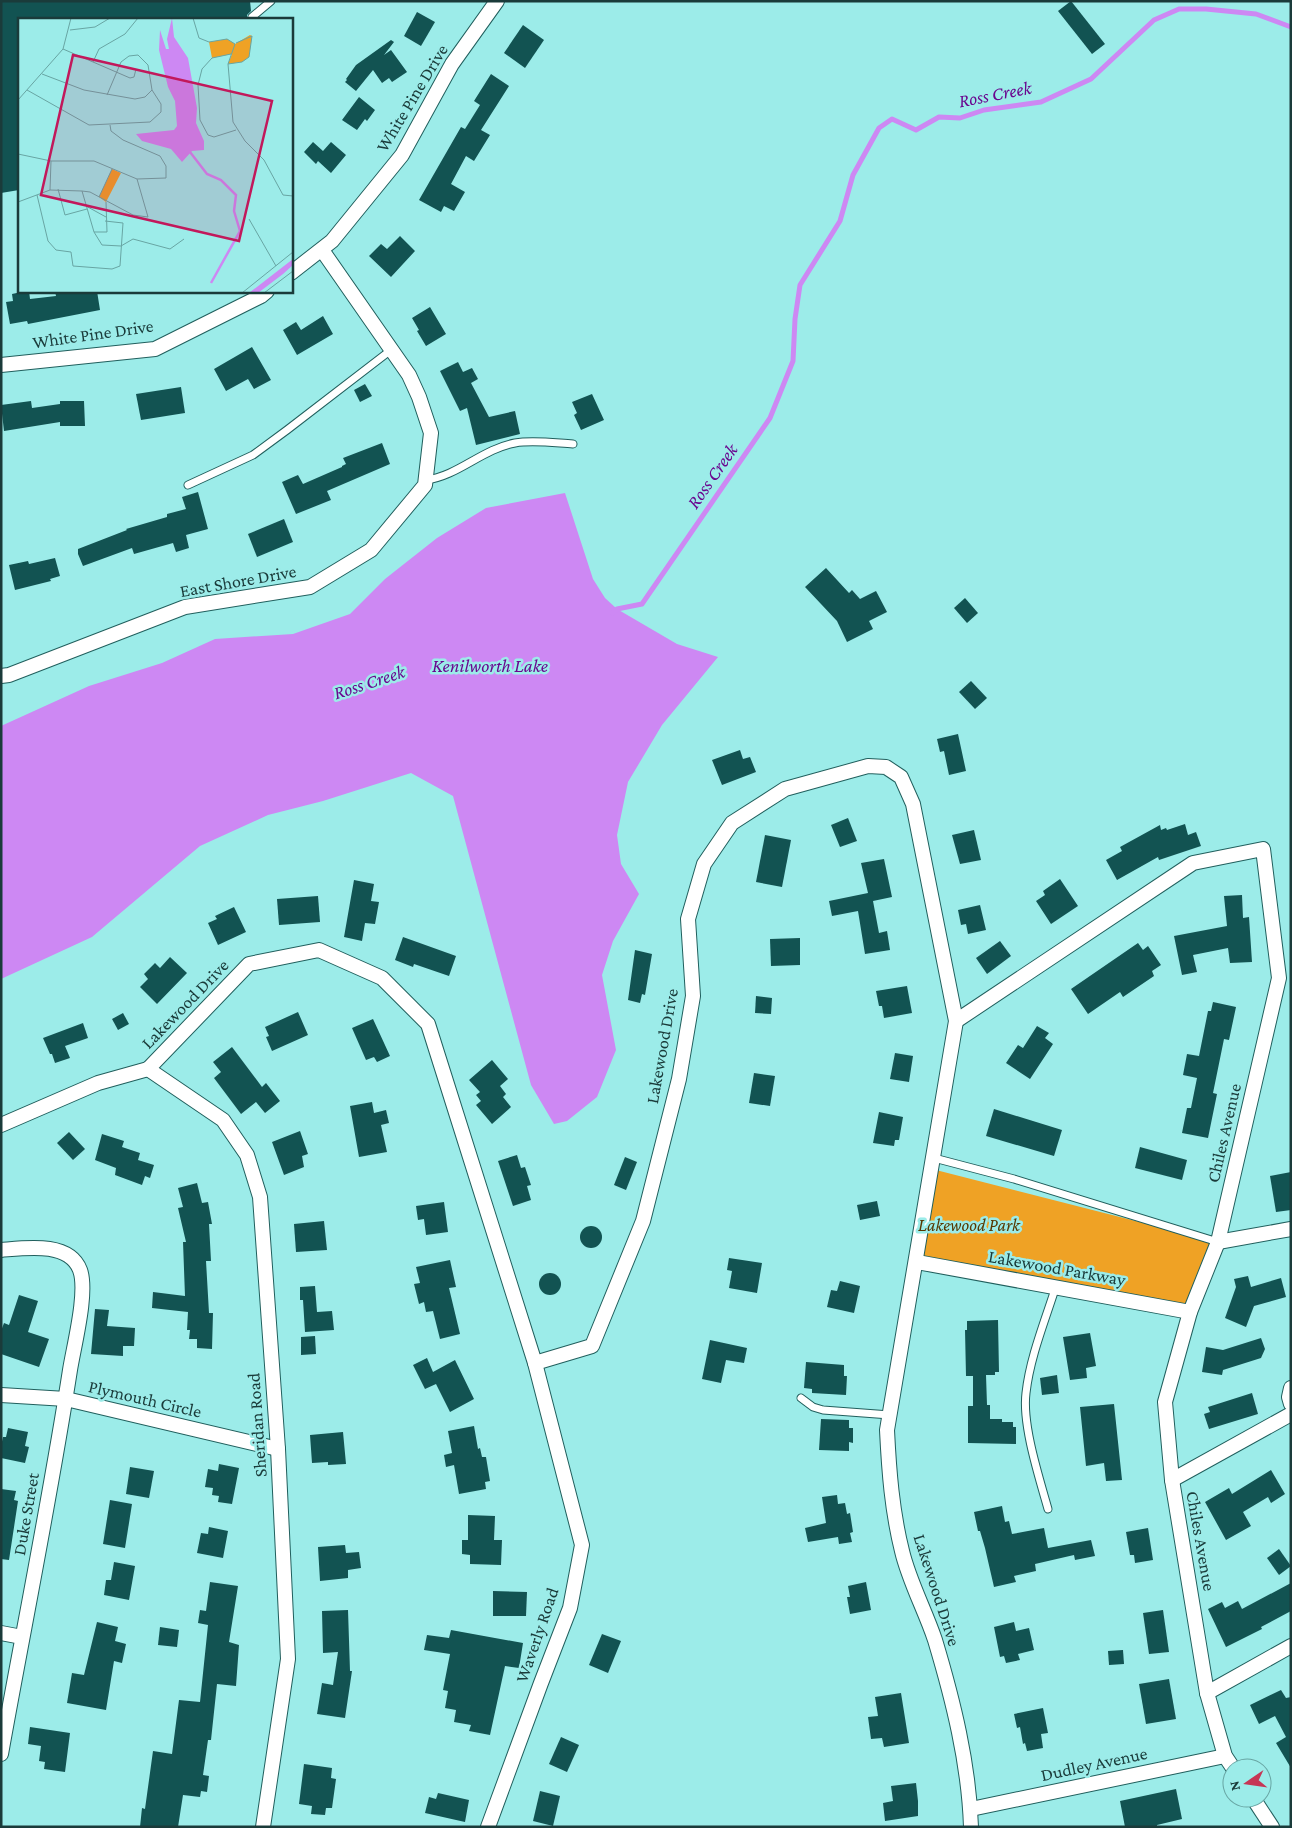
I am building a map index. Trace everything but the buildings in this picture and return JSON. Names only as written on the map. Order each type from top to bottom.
[{"type":"street","name":"White Pine Drive","points":[[292,273],[332,241],[402,155],[452,64],[497,1]]},
{"type":"street","name":"East Shore Drive","points":[[1,676],[9,675],[185,608],[310,587],[371,550],[425,485],[431,433],[419,397],[409,375],[322,250]]},
{"type":"street","name":"White Pine Drive","points":[[1,365],[155,348],[267,292]]},
{"type":"street","name":"Lakewood Drive","points":[[148,1069],[249,964],[318,950],[382,978],[428,1024],[535,1363],[592,1346],[643,1221],[679,1079],[693,996],[688,919],[704,864],[732,823],[784,789],[868,766],[886,767],[901,777],[913,804],[956,1021],[887,1430],[889,1484],[902,1552],[937,1649],[958,1726],[971,1809],[971,1827]]},
{"type":"street","name":"Chiles Avenue","points":[[956,1021],[1194,863],[1263,849],[1279,978],[1218,1242],[1190,1312],[1164,1402],[1172,1480],[1207,1693],[1228,1758]]},
{"type":"street","points":[[1,1125],[98,1083],[148,1069]]},
{"type":"street","name":"Sheridan Road","points":[[148,1069],[223,1120],[247,1155],[260,1197],[278,1449],[288,1659],[263,1827]]},
{"type":"street","points":[[1218,1242],[1291,1229]]},
{"type":"street","name":"Duke Street","points":[[1,1250],[34,1247],[66,1253],[79,1268],[83,1288],[66,1399],[1,1754]]},
{"type":"street","name":"Lakewood Parkway","points":[[916,1262],[1056,1286],[1190,1312]]},
{"type":"street","name":"Waverly Road","points":[[488,1827],[570,1608],[582,1545],[535,1363]]},
{"type":"street","points":[[1291,1388],[1289,1397],[1291,1404]]},
{"type":"street","name":"Plymouth Circle","points":[[1,1395],[66,1399],[278,1449]]},
{"type":"street","points":[[1172,1480],[1291,1414]]},
{"type":"street","points":[[1,1633],[22,1637]]},
{"type":"street","points":[[1207,1693],[1291,1646]]},
{"type":"street","name":"Dudley Avenue","points":[[971,1809],[1222,1763]]},
{"type":"street","points":[[1260,1808],[1272,1827]]},
{"type":"lane","points":[[252,17],[271,1]]},
{"type":"lane","points":[[188,486],[253,455],[391,350]]},
{"type":"lane","points":[[426,480],[445,476],[479,456],[515,443],[573,444]]},
{"type":"lane","points":[[934,1158],[1014,1179],[1218,1242]]},
{"type":"lane","points":[[1048,1509],[1030,1438],[1026,1411],[1026,1394],[1030,1368],[1056,1286]]},
{"type":"lane","points":[[801,1398],[813,1407],[823,1410],[890,1415]]},
{"type":"green space","name":"Lakewood Park","points":[[932,1169],[1218,1242],[1190,1312],[917,1262]]},
{"type":"water","name":"Kenilworth Lake","points":[[565,493],[593,579],[605,598],[617,609],[677,644],[718,657],[662,725],[628,782],[617,835],[621,864],[639,894],[613,941],[602,975],[616,1050],[597,1097],[567,1121],[554,1124],[531,1085],[453,796],[411,773],[323,801],[268,815],[200,846],[92,937],[1,979],[1,726],[89,686],[162,663],[215,639],[293,634],[350,614],[385,579],[437,538],[486,508]]},
{"type":"waterway","name":"Ross Creek","points":[[613,613],[617,609],[642,604],[770,418],[793,361],[795,319],[800,285],[840,221],[853,175],[879,128],[892,119],[916,130],[939,117],[960,118],[984,110],[1041,102],[1091,79],[1154,20],[1179,9],[1206,9],[1256,14],[1291,27]]}]
